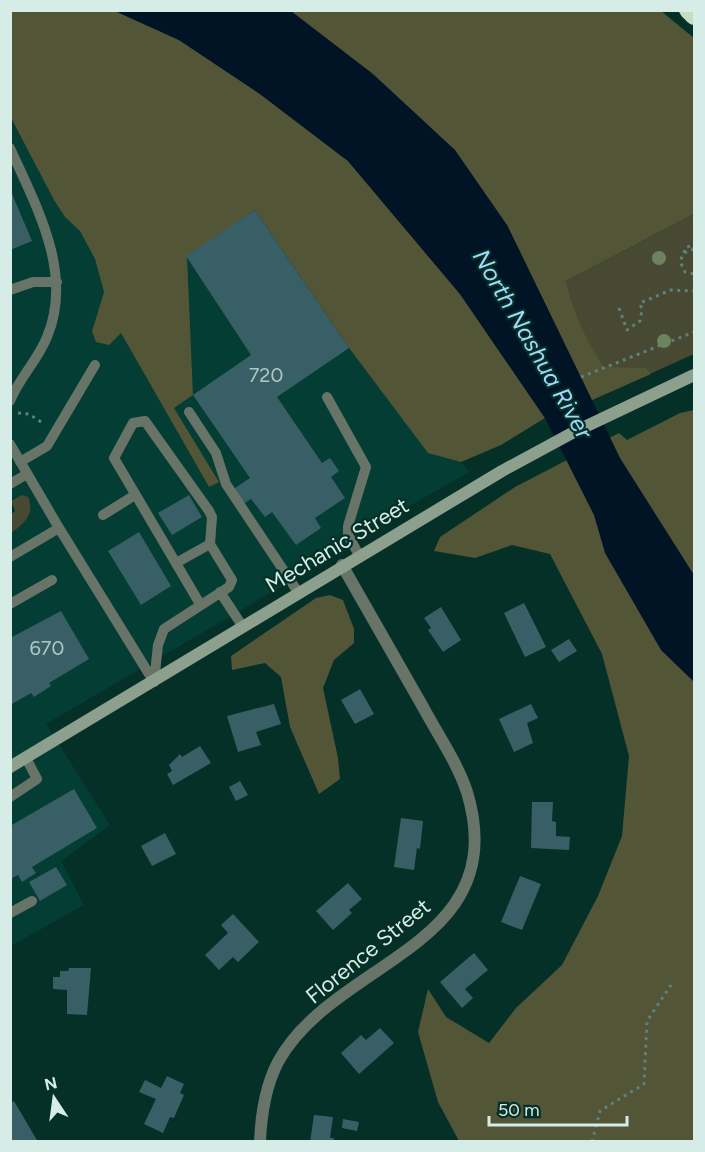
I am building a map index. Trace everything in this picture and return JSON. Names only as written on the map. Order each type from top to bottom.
[{"type":"highway","points":[[688,10],[694,16]]},
{"type":"main road","name":"Mechanic Street","points":[[10,767],[501,471],[635,402],[694,375]]},
{"type":"street","name":"Florence Street","points":[[260,1142],[273,1073],[286,1049],[332,1005],[445,918],[461,894],[471,863],[472,816],[458,770],[342,565]]},
{"type":"lane","points":[[10,148],[42,221],[57,282],[57,303],[48,336],[10,401]]},
{"type":"lane","points":[[10,290],[33,282],[57,282]]},
{"type":"lane","points":[[21,462],[42,450],[56,432],[95,365]]},
{"type":"lane","points":[[327,397],[366,467],[348,526],[348,535],[359,555]]},
{"type":"lane","points":[[189,412],[216,453],[226,484],[298,592]]},
{"type":"lane","points":[[154,681],[158,645],[164,628],[230,587],[232,580],[210,544],[212,517],[145,422],[140,420],[133,423],[114,458],[200,604]]},
{"type":"lane","points":[[10,444],[58,528],[154,681]]},
{"type":"lane","points":[[10,484],[27,474]]},
{"type":"lane","points":[[103,516],[135,495]]},
{"type":"lane","points":[[10,557],[58,528]]},
{"type":"lane","points":[[176,563],[210,544]]},
{"type":"lane","points":[[10,604],[52,580]]},
{"type":"lane","points":[[220,592],[243,627]]},
{"type":"lane","points":[[10,797],[37,779],[26,758]]},
{"type":"lane","points":[[10,913],[32,902]]},
{"type":"path","points":[[694,249],[684,253],[680,261],[682,268],[689,274],[694,274]]},
{"type":"path","points":[[619,308],[627,330],[640,321],[642,310],[640,303],[671,290],[694,291]]},
{"type":"path","points":[[581,376],[694,332]]},
{"type":"path","points":[[10,412],[29,414],[56,432]]},
{"type":"path","points":[[592,1142],[600,1111],[644,1084],[647,1021],[671,985]]},
{"type":"shaded area","points":[[10,11],[115,11],[179,40],[260,94],[348,161],[460,294],[545,418],[501,445],[461,462],[428,453],[349,348],[255,210],[187,257],[193,395],[174,408],[219,482],[209,487],[121,333],[109,345],[96,342],[92,331],[104,292],[95,259],[80,231],[65,217],[54,200],[11,118]]},
{"type":"shaded area","points":[[291,11],[661,11],[694,38],[694,214],[566,281],[581,326],[604,367],[646,368],[651,374],[592,400],[507,225]]},
{"type":"shaded area","points":[[10,118],[65,217],[80,230],[95,259],[104,292],[92,331],[121,332],[209,487],[219,482],[174,408],[193,395],[186,256],[255,210],[349,348],[428,452],[461,462],[469,472],[351,540],[291,581],[46,724],[110,825],[61,861],[84,905],[11,946],[10,533],[22,525],[29,516],[31,503],[13,498],[11,501]]},
{"type":"shaded area","points":[[694,214],[694,354],[592,400],[541,294]]},
{"type":"shaded area","points":[[694,410],[694,1141],[459,1141],[438,1102],[418,1032],[428,989],[446,1017],[489,1043],[516,1008],[562,965],[598,896],[622,836],[629,756],[602,654],[550,554],[512,545],[475,558],[434,551],[440,537],[515,487],[619,433],[627,440],[680,413]]},
{"type":"shaded area","points":[[22,495],[28,497],[29,514],[24,523],[11,533],[11,514],[15,511],[11,501]]},
{"type":"shaded area","points":[[330,595],[343,600],[354,629],[354,643],[334,660],[323,688],[338,758],[340,779],[319,794],[290,727],[281,677],[265,663],[232,670],[231,656],[316,598]]},
{"type":"water","name":"North Nashua River","points":[[115,11],[291,11],[373,74],[455,150],[507,225],[620,458],[694,575],[694,682],[661,650],[605,553],[594,515],[545,418],[460,294],[348,161],[260,94],[179,40]]},
{"type":"building","points":[[10,189],[32,241],[10,250]]},
{"type":"building","points":[[255,210],[349,348],[277,397],[322,463],[330,458],[339,471],[331,477],[345,498],[315,518],[321,528],[296,545],[272,512],[265,517],[251,499],[243,504],[232,490],[250,478],[193,395],[251,355],[186,256]]},
{"type":"building","points":[[189,495],[202,517],[172,535],[158,513]]},
{"type":"building","points":[[139,532],[171,586],[141,605],[108,551]]},
{"type":"building","points":[[524,603],[546,647],[525,657],[504,613]]},
{"type":"building","points":[[441,607],[461,640],[443,652],[428,630],[431,628],[424,618]]},
{"type":"building","points":[[61,611],[89,659],[49,683],[51,686],[34,697],[31,693],[10,705],[10,638]]},
{"type":"building","points":[[569,639],[577,651],[559,662],[551,650]]},
{"type":"building","points":[[360,689],[374,714],[355,724],[341,700]]},
{"type":"building","points":[[274,704],[281,724],[256,732],[261,745],[238,752],[227,716]]},
{"type":"building","points":[[531,704],[538,718],[527,723],[533,743],[514,752],[499,719]]},
{"type":"building","points":[[200,746],[211,763],[173,785],[167,774],[172,771],[169,765],[180,754],[182,757]]},
{"type":"building","points":[[240,781],[248,795],[236,801],[229,787]]},
{"type":"building","points":[[74,789],[97,828],[32,867],[36,873],[22,882],[18,875],[10,879],[10,826]]},
{"type":"building","points":[[532,802],[553,802],[552,821],[556,822],[556,836],[570,837],[569,850],[531,848]]},
{"type":"building","points":[[401,818],[423,821],[420,849],[417,848],[414,870],[394,867]]},
{"type":"building","points":[[165,833],[176,854],[152,866],[141,846]]},
{"type":"building","points":[[56,867],[67,885],[40,901],[29,882]]},
{"type":"building","points":[[520,876],[541,884],[522,930],[501,922]]},
{"type":"building","points":[[348,883],[362,899],[349,910],[352,913],[333,930],[316,911]]},
{"type":"building","points":[[233,914],[259,942],[238,962],[233,957],[219,970],[205,955],[228,933],[221,925]]},
{"type":"building","points":[[474,953],[488,970],[465,989],[473,998],[462,1008],[440,982]]},
{"type":"building","points":[[69,968],[91,968],[87,1015],[67,1014],[67,990],[53,989],[53,977],[60,977],[60,971],[68,971]]},
{"type":"building","points":[[380,1028],[394,1043],[359,1074],[341,1053],[361,1035],[366,1040]]},
{"type":"building","points":[[167,1076],[184,1084],[180,1093],[184,1095],[174,1118],[170,1117],[163,1133],[144,1124],[156,1099],[139,1092],[145,1080],[161,1088]]},
{"type":"building","points":[[14,1101],[38,1142],[10,1141],[10,1103]]},
{"type":"building","points":[[314,1115],[333,1117],[330,1138],[334,1138],[333,1142],[310,1142]]},
{"type":"building","points":[[343,1119],[359,1122],[357,1131],[342,1128]]}]
